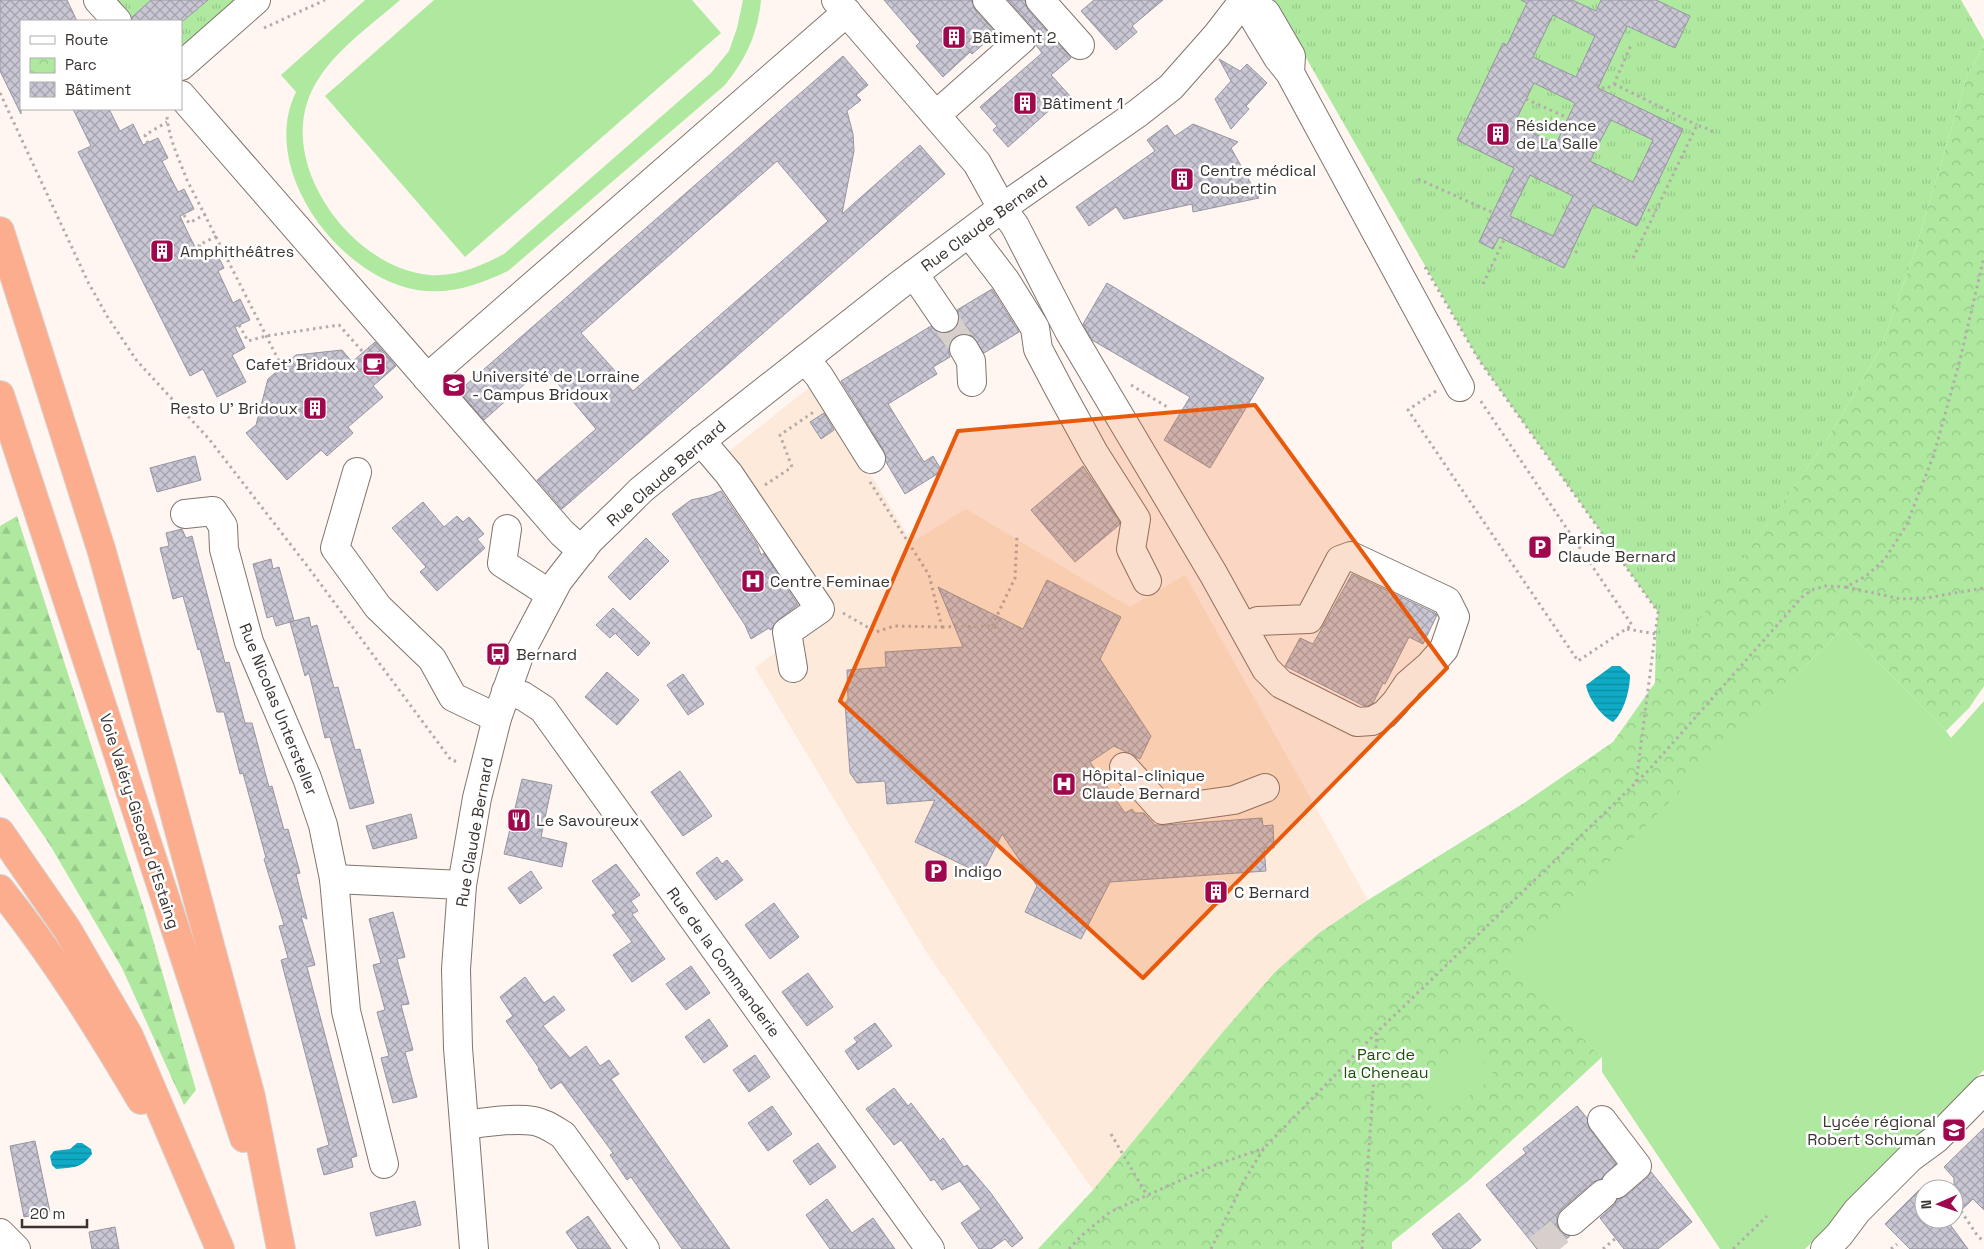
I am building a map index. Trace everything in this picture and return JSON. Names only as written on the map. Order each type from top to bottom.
[{"type":"highway","points":[[0,231],[102,552],[164,771],[251,1097],[280,1249]]},
{"type":"highway","name":"Voie Valéry-Giscard d'Estaing","points":[[0,395],[280,1249]]},
{"type":"highway","points":[[0,832],[67,929],[129,1036],[220,1249]]},
{"type":"highway","points":[[0,889],[17,910],[100,1032],[195,1190]]},
{"type":"street","points":[[98,0],[116,20]]},
{"type":"street","points":[[182,65],[256,0]]},
{"type":"street","points":[[936,114],[1022,39],[987,0]]},
{"type":"street","points":[[1040,0],[1080,45]]},
{"type":"street","points":[[1244,0],[1266,13],[1291,56],[1290,73],[1458,391]]},
{"type":"street","name":"Rue Claude Bernard","points":[[474,1249],[458,1048],[456,969],[462,885],[477,798],[497,718],[520,653],[550,594],[590,540],[641,490],[914,274],[1002,208],[1138,113],[1171,87],[1217,35],[1244,0]]},
{"type":"street","points":[[427,378],[842,6],[977,163],[1002,208],[1015,226],[1069,331],[1266,669],[1281,684],[1357,722],[1372,721],[1385,714],[1408,684],[1430,665],[1444,649],[1455,617],[1447,601],[1352,556],[1340,560],[1309,619],[1258,621],[1243,627]]},
{"type":"street","points":[[182,96],[562,533],[582,551]]},
{"type":"street","points":[[969,233],[1005,280],[1035,328],[1038,349],[1094,453],[1136,519],[1131,548],[1147,581]]},
{"type":"street","points":[[914,274],[944,318]]},
{"type":"street","points":[[964,349],[971,362],[972,382]]},
{"type":"street","points":[[805,359],[819,376],[870,471]]},
{"type":"street","points":[[701,441],[729,474],[820,609],[787,632],[793,668]]},
{"type":"street","points":[[357,472],[335,548],[378,607],[432,658],[453,697],[497,718]]},
{"type":"street","name":"Rue Nicolas Untersteller","points":[[185,514],[213,511],[223,526],[224,549],[249,642],[307,778],[323,825],[334,879],[346,1011],[384,1164]]},
{"type":"street","points":[[507,529],[502,563],[550,594]]},
{"type":"street","name":"Rue de la Commanderie","points":[[506,691],[523,696],[543,708],[930,1249]]},
{"type":"street","points":[[1124,768],[1163,810],[1234,800],[1265,788]]},
{"type":"street","points":[[334,879],[462,885]]},
{"type":"street","points":[[1825,1249],[1839,1235],[1857,1211],[1910,1158],[1936,1139],[1984,1090]]},
{"type":"street","points":[[465,1125],[533,1120],[548,1125],[562,1134],[645,1249]]},
{"type":"street","points":[[1572,1220],[1637,1166],[1602,1120]]},
{"type":"street","points":[[0,1233],[16,1249]]},
{"type":"path","points":[[1596,85],[1606,90],[1614,84],[1631,45]]},
{"type":"path","points":[[1614,84],[1711,130],[1715,135]]},
{"type":"path","points":[[0,93],[88,282],[107,316],[137,361],[209,439],[308,567],[451,760],[460,762]]},
{"type":"path","points":[[1526,99],[1568,118]]},
{"type":"path","points":[[166,110],[167,122],[177,156],[282,367]]},
{"type":"path","points":[[148,143],[145,135],[167,122]]},
{"type":"path","points":[[1634,258],[1697,125]]},
{"type":"path","points":[[1418,178],[1496,214]]},
{"type":"path","points":[[1642,207],[1655,213]]},
{"type":"path","points":[[184,214],[189,223],[206,214]]},
{"type":"path","points":[[203,253],[199,245],[217,236]]},
{"type":"path","points":[[1483,284],[1504,240]]},
{"type":"path","points":[[1569,249],[1579,254]]},
{"type":"path","points":[[1846,587],[1866,576],[1884,559],[1907,524],[1934,454],[1960,360],[1984,257]]},
{"type":"path","points":[[1425,266],[1479,360],[1658,612],[1636,783]]},
{"type":"path","points":[[239,325],[248,341],[266,336],[339,325],[363,352]]},
{"type":"path","points":[[1458,391],[1632,625],[1578,661],[1408,410],[1458,391]]},
{"type":"path","points":[[745,498],[792,467],[780,435],[822,406]]},
{"type":"path","points":[[870,471],[929,575],[942,628]]},
{"type":"path","points":[[992,626],[1015,578],[1017,536]]},
{"type":"path","points":[[1211,1249],[1245,1180],[1264,1148],[1377,1032],[1636,783],[1802,598],[1812,590],[1825,586],[1846,587],[1901,599],[1926,598],[1984,588]]},
{"type":"path","points":[[836,609],[876,632],[894,626],[942,628],[992,626],[998,629]]},
{"type":"path","points":[[1627,629],[1656,634]]},
{"type":"path","points":[[1362,1249],[1377,1032]]},
{"type":"path","points":[[1111,1134],[1148,1197]]},
{"type":"path","points":[[1069,1249],[1081,1236],[1110,1212],[1148,1197],[1210,1168],[1264,1148]]},
{"type":"path","points":[[1733,1249],[1767,1216]]},
{"type":"path","points":[[1964,1217],[1977,1236],[1984,1242]]},
{"type":"path","points":[[1603,1249],[1616,1238]]},
{"type":"path","points":[[1892,1249],[1897,1244]]},
{"type":"highlighted area","points":[[1255,405],[1447,668],[1143,978],[840,701],[958,431]]},
{"type":"shaded area","name":"Hôpital-clinique Claude Bernard","points":[[815,383],[912,542],[966,509],[1130,607],[1185,575],[1368,900],[1319,933],[1093,1190],[927,953],[755,668],[830,610],[728,452]]},
{"type":"green space","points":[[109,0],[151,0],[130,18],[131,20],[126,20]]},
{"type":"green space","points":[[208,0],[243,0],[182,51],[182,22]]},
{"type":"green space","points":[[365,0],[400,0],[346,46],[323,72],[314,87],[307,103],[303,131],[306,159],[316,187],[332,213],[352,236],[376,255],[402,269],[429,275],[439,275],[468,270],[504,254],[711,73],[729,51],[737,28],[743,0],[761,0],[757,24],[750,45],[725,85],[508,271],[464,288],[429,291],[417,290],[388,281],[360,264],[334,242],[313,215],[297,185],[288,154],[287,122],[296,92],[281,75]]},
{"type":"green space","points":[[434,0],[692,0],[721,33],[465,257],[325,96]]},
{"type":"green space","points":[[1273,0],[1961,0],[1984,40],[1984,45],[1967,76],[1914,254],[1881,348],[1827,440],[1655,684],[1658,612],[1479,360]]},
{"type":"green space","name":"Parc de la Cheneau","points":[[1984,45],[1984,686],[1969,708],[1946,731],[1844,627],[1508,965],[1602,1057],[1468,1181],[1392,1242],[1392,1249],[1038,1249],[1093,1190],[1222,1033],[1275,972],[1319,933],[1368,900],[1524,803],[1613,742],[1827,440],[1881,348],[1914,254],[1967,76]]},
{"type":"green space","points":[[17,516],[145,912],[196,1090],[184,1105],[122,968],[50,845],[0,772],[0,526]]},
{"type":"green space","points":[[1844,627],[1951,738],[1984,701],[1984,1070],[1805,1249],[1720,1249],[1602,1072],[1602,1057],[1507,965]]},
{"type":"green space","points":[[1470,1044],[1495,1076],[1440,1118],[1416,1086]]},
{"type":"water","points":[[1612,666],[1620,666],[1630,675],[1626,700],[1613,722],[1604,716],[1596,706],[1589,695],[1586,685]]},
{"type":"water","points":[[77,1143],[82,1143],[91,1149],[92,1154],[88,1159],[80,1165],[56,1169],[52,1165],[50,1156],[54,1151],[70,1149]]},
{"type":"building","points":[[0,0],[67,0],[77,20],[20,20],[21,114],[0,71]]},
{"type":"building","points":[[151,0],[208,0],[183,21],[132,20],[132,17]]},
{"type":"building","name":"Bâtiment 2","points":[[884,0],[972,0],[975,10],[996,33],[972,54],[970,52],[943,77],[916,46],[920,42]]},
{"type":"building","name":"Bâtiment 1","points":[[1008,0],[1025,0],[1028,10],[1071,58],[1051,75],[1071,97],[1056,110],[1053,107],[1008,147],[993,130],[997,126],[980,107],[1042,53],[1036,45],[1037,36],[1034,29]]},
{"type":"building","points":[[1094,0],[1163,0],[1132,26],[1137,32],[1116,50],[1081,11]]},
{"type":"building","name":"Résidence de La Salle","points":[[1521,0],[1572,0],[1596,11],[1601,0],[1656,0],[1690,16],[1675,48],[1627,26],[1598,88],[1683,129],[1637,226],[1593,205],[1564,268],[1499,237],[1493,249],[1479,242],[1514,168],[1457,140],[1503,43],[1507,45],[1527,3]],"holes":[[[1553,15],[1595,36],[1576,77],[1533,57]],[[1534,83],[1575,103],[1556,144],[1514,124]],[[1611,120],[1653,140],[1633,182],[1590,161]],[[1530,175],[1573,196],[1553,236],[1510,216]]]},
{"type":"building","points":[[843,56],[868,85],[856,95],[861,100],[847,111],[853,134],[854,151],[842,214],[920,145],[945,174],[562,509],[537,480],[596,429],[544,367],[484,420],[459,391]],"holes":[[[777,161],[828,221],[633,391],[581,333]]]},
{"type":"building","points":[[1219,59],[1240,71],[1247,64],[1267,83],[1246,106],[1249,109],[1231,129],[1215,99],[1231,81]]},
{"type":"building","name":"Amphithéâtres","points":[[73,110],[110,110],[120,131],[133,124],[143,145],[158,138],[168,158],[162,161],[178,192],[184,189],[194,209],[180,216],[199,255],[214,248],[224,268],[218,271],[233,303],[240,299],[250,320],[235,327],[245,348],[232,355],[246,382],[217,397],[203,369],[190,376],[78,152],[91,146]]},
{"type":"building","name":"Centre médical Coubertin","points":[[1193,124],[1238,142],[1231,148],[1259,198],[1193,212],[1192,204],[1124,219],[1116,207],[1089,226],[1076,207],[1155,151],[1147,140],[1167,125],[1175,136]]},
{"type":"building","points":[[1107,283],[1264,378],[1210,468],[1164,440],[1190,397],[1092,340],[1083,324]]},
{"type":"building","points":[[992,289],[1019,332],[984,353],[972,336],[964,333],[957,335],[950,342],[948,350],[950,357],[933,367],[937,374],[888,404],[924,462],[933,456],[942,471],[905,494],[886,462],[884,451],[841,381],[931,326],[938,332],[946,333],[952,331],[958,324],[959,316],[957,310]]},
{"type":"building","name":"Resto U’ Bridoux","points":[[375,342],[396,366],[373,386],[383,397],[348,427],[353,433],[327,456],[321,450],[287,480],[246,433],[256,425],[268,379],[296,355],[342,350],[352,362]]},
{"type":"building","points":[[824,413],[834,430],[821,439],[810,422]]},
{"type":"building","points":[[195,456],[201,480],[157,492],[150,468]]},
{"type":"building","points":[[1083,466],[1120,522],[1119,525],[1075,562],[1031,510]]},
{"type":"building","name":"Centre Feminae","points":[[721,491],[757,544],[761,555],[764,553],[798,605],[778,620],[772,629],[770,630],[769,628],[751,639],[745,625],[672,514],[691,500]]},
{"type":"building","points":[[423,502],[444,527],[457,516],[463,522],[469,517],[484,534],[477,539],[485,548],[437,591],[420,572],[426,567],[392,528]]},
{"type":"building","points":[[182,529],[186,538],[192,536],[225,663],[229,662],[245,723],[252,723],[269,787],[272,786],[284,830],[288,829],[300,873],[296,874],[307,919],[301,916],[315,965],[307,967],[357,1156],[351,1158],[353,1167],[324,1175],[317,1149],[329,1145],[281,960],[288,958],[279,926],[284,925],[264,859],[266,858],[243,773],[240,774],[224,712],[217,712],[183,596],[173,599],[160,548],[169,546],[166,533]]},
{"type":"building","points":[[646,538],[669,561],[630,600],[608,577]]},
{"type":"building","points":[[271,559],[273,569],[279,567],[294,621],[276,626],[273,616],[267,618],[253,564]]},
{"type":"building","points":[[1352,574],[1437,615],[1423,644],[1409,637],[1385,684],[1383,683],[1373,703],[1368,706],[1364,706],[1285,666],[1300,638],[1313,644]]},
{"type":"building","points":[[1047,580],[1121,617],[1100,659],[1151,736],[1140,759],[1114,746],[1090,762],[1125,813],[1132,809],[1135,813],[1144,813],[1155,825],[1262,818],[1263,826],[1273,825],[1274,848],[1264,848],[1266,871],[1110,882],[1081,939],[1025,912],[1037,886],[1002,834],[982,874],[915,842],[935,800],[887,804],[885,781],[857,783],[850,773],[845,703],[848,699],[847,670],[886,667],[885,652],[963,647],[938,587],[1023,629]]},
{"type":"building","points":[[613,608],[650,643],[638,656],[615,633],[610,638],[596,625]]},
{"type":"building","points":[[309,617],[311,627],[317,625],[334,688],[338,687],[355,750],[360,749],[374,803],[350,809],[330,737],[325,738],[309,673],[305,676],[290,622]]},
{"type":"building","points":[[607,672],[639,700],[617,725],[585,697]]},
{"type":"building","points":[[683,674],[704,704],[688,715],[667,685]]},
{"type":"building","points":[[680,771],[712,816],[683,836],[651,792]]},
{"type":"building","points":[[522,779],[552,785],[541,837],[567,843],[562,867],[504,854]]},
{"type":"building","points":[[411,814],[417,838],[373,849],[366,826]]},
{"type":"building","points":[[717,857],[722,864],[727,860],[743,880],[716,900],[696,873]]},
{"type":"building","points":[[616,864],[640,895],[631,901],[638,911],[632,914],[665,959],[632,982],[613,955],[632,942],[612,915],[616,913],[592,881]]},
{"type":"building","points":[[531,871],[542,888],[520,904],[508,888]]},
{"type":"building","points":[[774,903],[799,937],[770,959],[745,925]]},
{"type":"building","points":[[393,912],[405,957],[397,959],[409,1004],[401,1005],[413,1050],[405,1052],[417,1097],[393,1103],[381,1058],[389,1056],[377,1012],[385,1010],[373,965],[381,963],[369,919]]},
{"type":"building","points":[[691,966],[710,993],[686,1010],[666,984]]},
{"type":"building","points":[[808,973],[833,1007],[807,1026],[782,992]]},
{"type":"building","points":[[525,977],[544,1003],[554,996],[565,1010],[543,1026],[570,1058],[586,1046],[600,1066],[609,1060],[619,1074],[611,1079],[730,1249],[682,1249],[631,1177],[627,1180],[610,1155],[613,1153],[561,1082],[551,1089],[539,1068],[506,1021],[513,1016],[500,997]]},
{"type":"building","points":[[709,1019],[728,1046],[704,1063],[685,1037]]},
{"type":"building","points":[[875,1023],[892,1046],[858,1070],[845,1051],[857,1042],[854,1038]]},
{"type":"building","points":[[755,1055],[770,1077],[749,1092],[733,1070]]},
{"type":"building","points":[[894,1088],[908,1106],[911,1103],[940,1141],[943,1138],[964,1167],[967,1165],[990,1192],[1023,1238],[1012,1247],[1005,1239],[991,1249],[979,1249],[961,1223],[981,1209],[960,1181],[942,1190],[934,1179],[931,1181],[901,1140],[894,1145],[866,1109]]},
{"type":"building","points":[[772,1106],[792,1134],[768,1151],[748,1123]]},
{"type":"building","points":[[1577,1106],[1587,1118],[1590,1129],[1616,1164],[1601,1179],[1593,1182],[1557,1215],[1557,1224],[1560,1231],[1570,1236],[1553,1249],[1537,1249],[1486,1185],[1526,1153],[1523,1149]]},
{"type":"building","points":[[1984,1128],[1984,1210],[1973,1199],[1964,1208],[1964,1179],[1954,1179],[1944,1167]]},
{"type":"building","points":[[35,1141],[50,1212],[24,1217],[10,1146]]},
{"type":"building","points":[[818,1143],[836,1167],[810,1185],[793,1161]]},
{"type":"building","points":[[1651,1172],[1692,1222],[1658,1249],[1624,1249],[1600,1218],[1618,1199],[1626,1196],[1647,1178]]},
{"type":"building","points":[[1914,1195],[1914,1229],[1953,1229],[1968,1249],[1910,1249],[1885,1224]]},
{"type":"building","points":[[827,1199],[852,1233],[873,1218],[895,1249],[830,1249],[806,1215]]},
{"type":"building","points":[[415,1201],[421,1225],[376,1236],[370,1213]]},
{"type":"building","points":[[1459,1213],[1481,1240],[1470,1249],[1443,1249],[1432,1234]]},
{"type":"building","points":[[588,1216],[611,1249],[578,1249],[566,1232]]},
{"type":"building","points":[[115,1227],[119,1249],[92,1249],[89,1232]]},
{"type":"tunnel","points":[[944,318],[964,349]]},
{"type":"tunnel","points":[[1538,1249],[1572,1221]]},
{"type":"place","name":"Bâtiment 2","points":[[954,37]]},
{"type":"place","name":"Bâtiment 1","points":[[1025,103]]},
{"type":"place","name":"Résidence de La Salle","points":[[1498,134]]},
{"type":"place","name":"Centre médical Coubertin","points":[[1182,179]]},
{"type":"place","name":"Amphithéâtres","points":[[162,251]]},
{"type":"place","name":"Cafet’ Bridoux","points":[[374,364]]},
{"type":"place","name":"Université de Lorraine - Campus Bridoux","points":[[454,385]]},
{"type":"place","name":"Resto U’ Bridoux","points":[[315,408]]},
{"type":"place","name":"Parking Claude Bernard","points":[[1540,547]]},
{"type":"place","name":"Centre Feminae","points":[[753,581]]},
{"type":"place","name":"Bernard","points":[[498,654]]},
{"type":"place","name":"Hôpital-clinique Claude Bernard","points":[[1064,784]]},
{"type":"place","name":"Le Savoureux","points":[[519,820]]},
{"type":"place","name":"Indigo","points":[[936,871]]},
{"type":"place","name":"C Bernard","points":[[1216,892]]},
{"type":"place","name":"Lycée régional Robert Schuman","points":[[1954,1130]]}]
